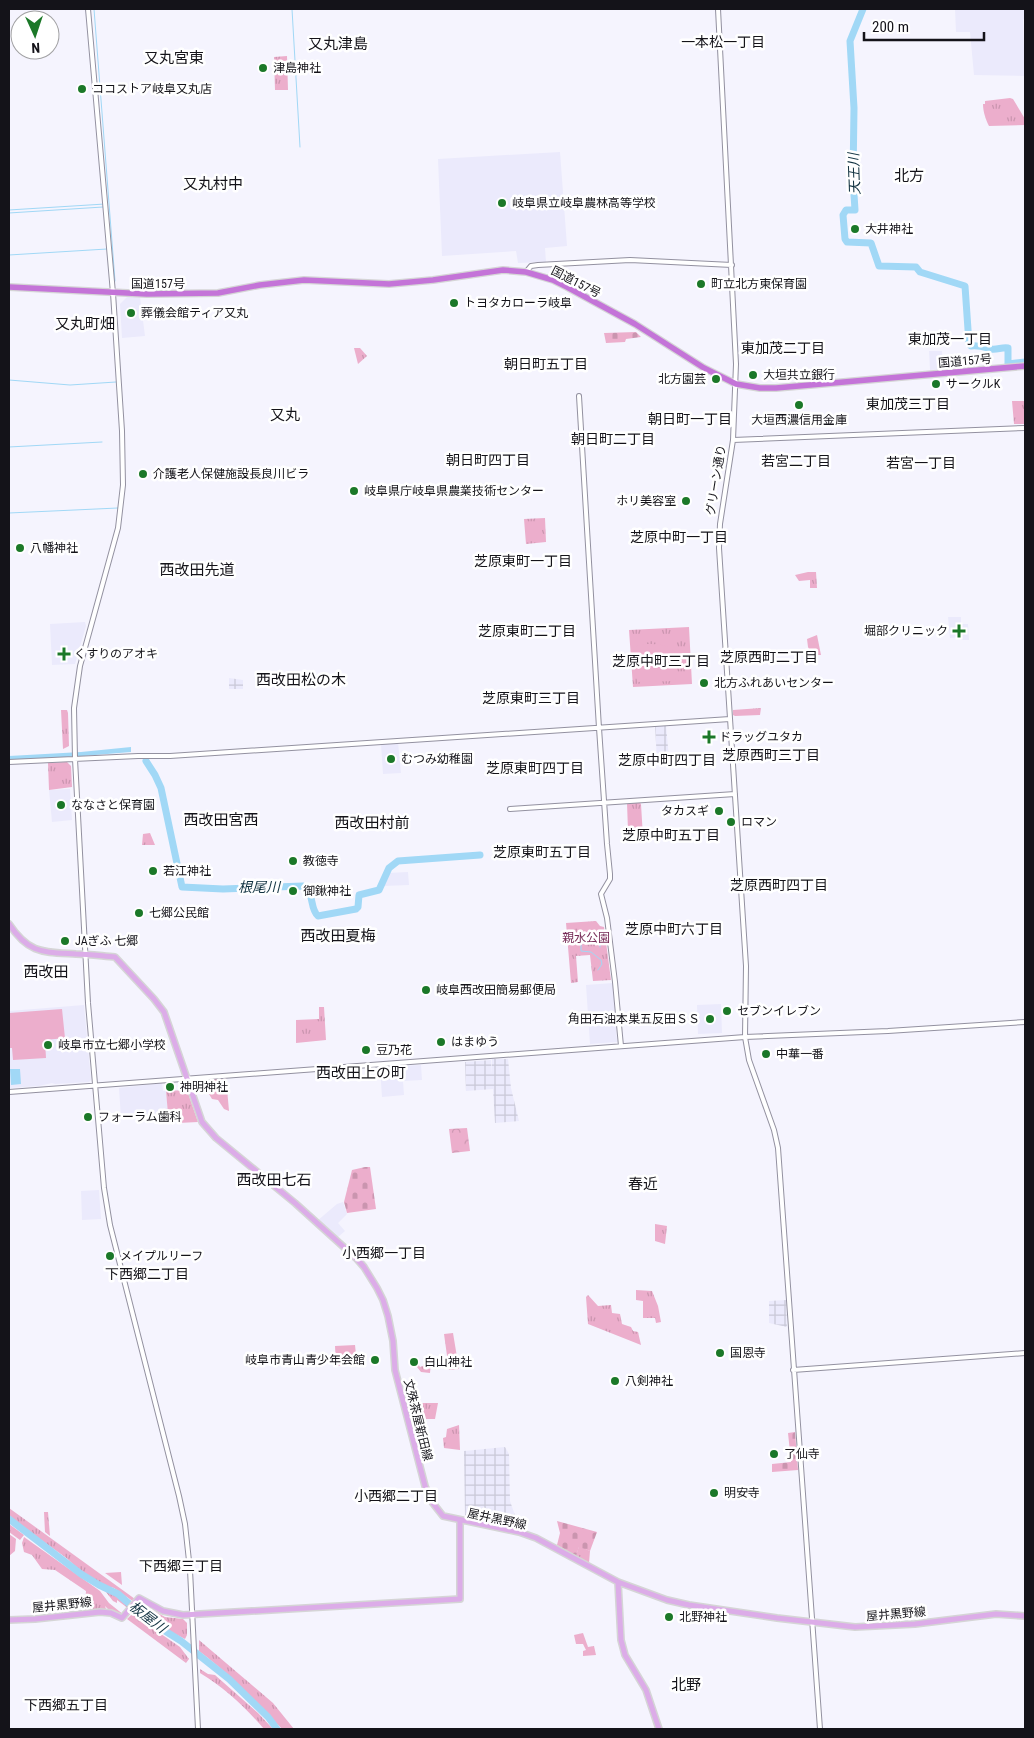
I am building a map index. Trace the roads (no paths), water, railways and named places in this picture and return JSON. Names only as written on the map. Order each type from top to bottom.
[{"type":"highway","name":"国道157号","points":[[9,287],[147,294],[218,293],[260,285],[304,280],[389,284],[503,270],[526,272],[553,280],[635,324],[704,368],[736,384],[760,388],[776,388],[1025,366]]},
{"type":"main road","name":"文殊茶屋新田線","points":[[9,924],[17,936],[26,944],[40,951],[115,957],[164,1012],[202,1122],[216,1138],[295,1203],[364,1267],[383,1300],[388,1316],[393,1341],[395,1370],[425,1486],[432,1502],[443,1516],[460,1521]]},
{"type":"main road","name":"屋井黒野線","points":[[9,1620],[100,1612],[124,1617],[138,1599],[142,1599],[163,1612],[192,1614],[460,1599],[460,1521],[520,1532],[536,1538],[618,1582],[689,1605],[855,1627],[915,1624],[996,1614],[1025,1616]]},
{"type":"main road","points":[[618,1582],[621,1640],[625,1655],[646,1690],[659,1729]]},
{"type":"street","points":[[88,9],[113,293],[122,431],[123,490],[118,528],[80,666],[74,708],[85,954],[104,1188],[110,1225],[179,1496],[188,1547],[198,1729]]},
{"type":"street","name":"グリーン通り","points":[[718,9],[732,265],[736,384],[733,440],[722,508],[719,548],[746,966],[745,1037],[749,1060],[774,1130],[778,1148],[820,1729]]},
{"type":"street","points":[[526,272],[532,266],[538,265],[620,260],[655,260],[732,265]]},
{"type":"street","points":[[579,396],[610,877],[600,894],[607,918],[621,1046]]},
{"type":"street","points":[[733,440],[1025,428]]},
{"type":"street","points":[[9,762],[75,758],[170,756],[730,719]]},
{"type":"street","points":[[510,808],[735,794]]},
{"type":"street","points":[[9,1092],[745,1037],[888,1031],[1025,1022]]},
{"type":"street","points":[[793,1370],[1025,1353]]},
{"type":"water","points":[[131,747],[131,752],[9,760],[9,756]]},
{"type":"water","points":[[10,1069],[20,1069],[21,1084],[11,1085]]},
{"type":"waterway","points":[[94,9],[115,281]]},
{"type":"waterway","points":[[292,9],[300,147]]},
{"type":"waterway","name":"天王川","points":[[863,9],[850,41],[854,108],[853,179],[855,210],[846,210],[843,215],[845,239],[847,242],[871,243],[879,266],[916,267],[920,272],[965,286],[969,344],[971,346],[991,349],[1008,348],[1008,364],[1025,362]]},
{"type":"waterway","points":[[9,210],[105,204]]},
{"type":"waterway","points":[[9,213],[103,207]]},
{"type":"waterway","points":[[9,255],[107,249]]},
{"type":"waterway","points":[[9,380],[70,385],[116,382]]},
{"type":"waterway","points":[[9,447],[102,442]]},
{"type":"waterway","points":[[9,513],[118,508]]},
{"type":"waterway","name":"根尾川","points":[[146,761],[161,788],[182,887],[223,889],[303,886],[309,892],[315,913],[318,916],[356,909],[358,907],[359,895],[379,890],[389,868],[398,861],[480,855]]},
{"type":"waterway","points":[[598,970],[602,964],[601,960],[591,952],[581,951],[581,940],[584,938],[588,943],[600,943],[600,947]]},
{"type":"waterway","name":"板屋川","points":[[9,1519],[81,1574],[118,1594],[149,1621],[181,1641],[229,1679],[268,1717],[277,1729]]},
{"type":"place","name":"津島神社","points":[[263,68]]},
{"type":"place","name":"ココストア岐阜又丸店","points":[[82,89]]},
{"type":"place","name":"岐阜県立岐阜農林高等学校","points":[[502,203]]},
{"type":"place","name":"大井神社","points":[[855,229]]},
{"type":"place","name":"町立北方東保育園","points":[[701,284]]},
{"type":"place","name":"トヨタカローラ岐阜","points":[[454,303]]},
{"type":"place","name":"葬儀会館ティア又丸","points":[[131,313]]},
{"type":"place","name":"大垣共立銀行","points":[[753,375]]},
{"type":"place","name":"北方園芸","points":[[716,379]]},
{"type":"place","name":"サークルK","points":[[936,384]]},
{"type":"place","name":"大垣西濃信用金庫","points":[[799,405]]},
{"type":"place","name":"介護老人保健施設長良川ビラ","points":[[143,474]]},
{"type":"place","name":"岐阜県庁岐阜県農業技術センター","points":[[354,491]]},
{"type":"place","name":"ホリ美容室","points":[[686,501]]},
{"type":"place","name":"八幡神社","points":[[20,548]]},
{"type":"place","name":"堀部クリニック","points":[[959,631]]},
{"type":"place","name":"くすりのアオキ","points":[[64,654]]},
{"type":"place","name":"北方ふれあいセンター","points":[[704,683]]},
{"type":"place","name":"ドラッグユタカ","points":[[709,737]]},
{"type":"place","name":"むつみ幼稚園","points":[[391,759]]},
{"type":"place","name":"ななさと保育園","points":[[61,805]]},
{"type":"place","name":"タカスギ","points":[[719,811]]},
{"type":"place","name":"ロマン","points":[[731,822]]},
{"type":"place","name":"教徳寺","points":[[293,861]]},
{"type":"place","name":"若江神社","points":[[153,871]]},
{"type":"place","name":"御鍬神社","points":[[293,891]]},
{"type":"place","name":"七郷公民館","points":[[139,913]]},
{"type":"place","name":"JAぎふ 七郷","points":[[65,941]]},
{"type":"place","name":"岐阜西改田簡易郵便局","points":[[426,990]]},
{"type":"place","name":"セブンイレブン","points":[[727,1011]]},
{"type":"place","name":"角田石油本巣五反田ＳＳ","points":[[710,1019]]},
{"type":"place","name":"はまゆう","points":[[441,1042]]},
{"type":"place","name":"岐阜市立七郷小学校","points":[[48,1045]]},
{"type":"place","name":"豆乃花","points":[[366,1050]]},
{"type":"place","name":"中華一番","points":[[766,1054]]},
{"type":"place","name":"神明神社","points":[[170,1087]]},
{"type":"place","name":"フォーラム歯科","points":[[88,1117]]},
{"type":"place","name":"メイプルリーフ","points":[[110,1256]]},
{"type":"place","name":"国恩寺","points":[[720,1353]]},
{"type":"place","name":"岐阜市青山青少年会館","points":[[375,1360]]},
{"type":"place","name":"白山神社","points":[[414,1362]]},
{"type":"place","name":"八剣神社","points":[[615,1381]]},
{"type":"place","name":"了仙寺","points":[[774,1454]]},
{"type":"place","name":"明安寺","points":[[714,1493]]},
{"type":"place","name":"北野神社","points":[[669,1617]]},
{"type":"district","name":"一本松一丁目","points":[[723,42]]},
{"type":"district","name":"又丸津島","points":[[338,44]]},
{"type":"district","name":"又丸宮東","points":[[174,58]]},
{"type":"district","name":"北方","points":[[909,176]]},
{"type":"district","name":"又丸村中","points":[[213,184]]},
{"type":"district","name":"又丸町畑","points":[[85,324]]},
{"type":"district","name":"東加茂一丁目","points":[[950,339]]},
{"type":"district","name":"東加茂二丁目","points":[[783,348]]},
{"type":"district","name":"朝日町五丁目","points":[[546,364]]},
{"type":"district","name":"東加茂三丁目","points":[[908,404]]},
{"type":"district","name":"又丸","points":[[285,415]]},
{"type":"district","name":"朝日町一丁目","points":[[690,419]]},
{"type":"district","name":"朝日町二丁目","points":[[613,439]]},
{"type":"district","name":"朝日町四丁目","points":[[488,460]]},
{"type":"district","name":"若宮二丁目","points":[[796,461]]},
{"type":"district","name":"若宮一丁目","points":[[921,463]]},
{"type":"district","name":"芝原中町一丁目","points":[[679,537]]},
{"type":"district","name":"芝原東町一丁目","points":[[523,561]]},
{"type":"district","name":"西改田先道","points":[[197,570]]},
{"type":"district","name":"芝原東町二丁目","points":[[527,631]]},
{"type":"district","name":"芝原西町二丁目","points":[[769,657]]},
{"type":"district","name":"芝原中町三丁目","points":[[661,661]]},
{"type":"district","name":"西改田松の木","points":[[301,680]]},
{"type":"district","name":"芝原東町三丁目","points":[[531,698]]},
{"type":"district","name":"芝原西町三丁目","points":[[771,755]]},
{"type":"district","name":"芝原中町四丁目","points":[[667,760]]},
{"type":"district","name":"芝原東町四丁目","points":[[535,768]]},
{"type":"district","name":"西改田宮西","points":[[221,820]]},
{"type":"district","name":"西改田村前","points":[[372,823]]},
{"type":"district","name":"芝原中町五丁目","points":[[671,835]]},
{"type":"district","name":"芝原東町五丁目","points":[[542,852]]},
{"type":"district","name":"芝原西町四丁目","points":[[779,885]]},
{"type":"district","name":"芝原中町六丁目","points":[[674,929]]},
{"type":"district","name":"西改田夏梅","points":[[338,936]]},
{"type":"district","name":"西改田","points":[[46,972]]},
{"type":"district","name":"西改田上の町","points":[[361,1073]]},
{"type":"district","name":"西改田七石","points":[[274,1180]]},
{"type":"district","name":"春近","points":[[643,1184]]},
{"type":"district","name":"小西郷一丁目","points":[[384,1253]]},
{"type":"district","name":"下西郷二丁目","points":[[147,1274]]},
{"type":"district","name":"小西郷二丁目","points":[[396,1496]]},
{"type":"district","name":"下西郷三丁目","points":[[181,1566]]},
{"type":"district","name":"北野","points":[[686,1685]]},
{"type":"district","name":"下西郷五丁目","points":[[66,1705]]},
{"type":"park label","name":"親水公園","points":[[586,938]]}]
